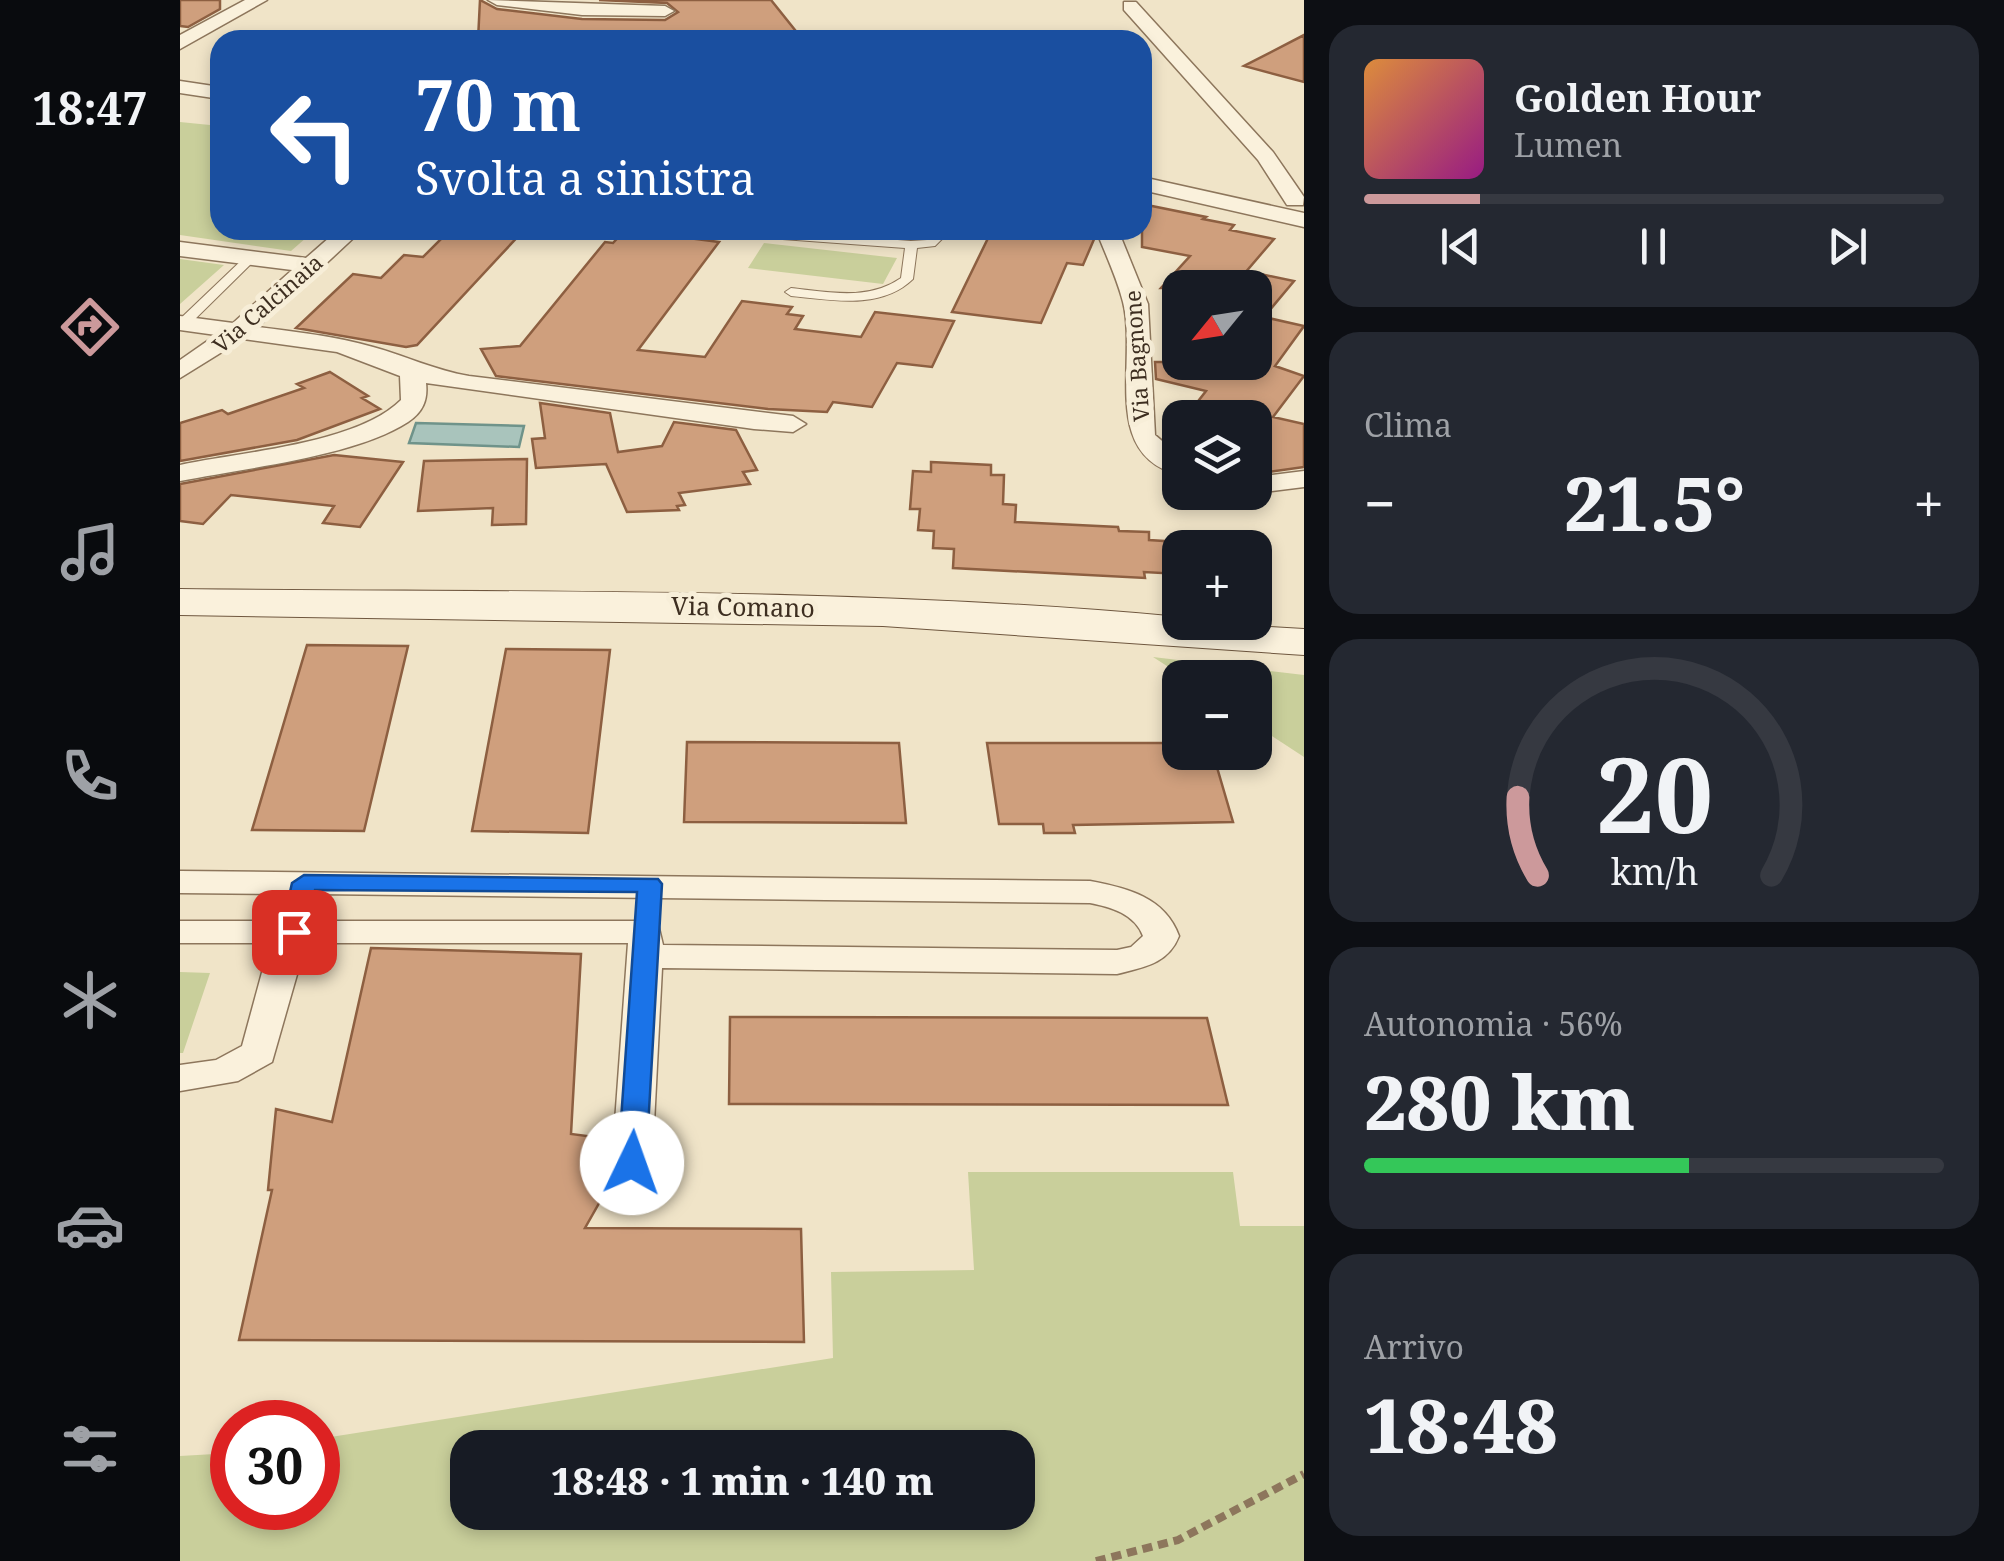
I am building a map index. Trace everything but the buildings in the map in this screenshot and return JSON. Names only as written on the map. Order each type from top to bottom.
[{"type":"street","points":[[180,43],[258,0]]},
{"type":"street","points":[[497,0],[582,10],[665,11]]},
{"type":"street","points":[[1105,0],[1130,6],[1153,0]]},
{"type":"street","points":[[1130,6],[1149,30]]},
{"type":"street","points":[[1152,34],[1262,173],[1301,208]]},
{"type":"street","points":[[180,88],[210,95]]},
{"type":"street","points":[[180,98],[210,97]]},
{"type":"street","points":[[1225,193],[1262,173]]},
{"type":"street","points":[[1152,185],[1195,201],[1301,208]]},
{"type":"street","points":[[1152,185],[1301,208]]},
{"type":"street","points":[[1184,190],[1225,193],[1301,208]]},
{"type":"street","name":"Via Calcinaia","points":[[180,371],[240,331],[340,240]]},
{"type":"street","name":"Via Bagnone","points":[[1113,240],[1127,270],[1137,308],[1142,436],[1162,457]]},
{"type":"street","points":[[180,249],[311,266]]},
{"type":"street","points":[[181,323],[353,349],[412,372],[496,391],[647,404],[732,421],[793,424]]},
{"type":"street","points":[[180,473],[378,427],[402,414],[414,402],[412,372]]},
{"type":"street","points":[[1272,483],[1304,479]]},
{"type":"street","name":"Via Comano","points":[[180,602],[835,608],[1084,621],[1304,642]]},
{"type":"street","points":[[180,882],[650,884],[1103,892],[1140,905],[1155,920],[1160,936],[1158,943],[1141,957],[1118,962],[294,932],[180,932]]},
{"type":"street","points":[[180,1078],[225,1072],[259,1052],[304,883]]},
{"type":"street","points":[[632,1163],[650,884]]},
{"type":"lane","points":[[845,240],[911,245],[934,240]]},
{"type":"lane","points":[[791,292],[859,297],[892,293],[907,279],[911,245]]},
{"type":"lane","points":[[181,323],[250,259]]},
{"type":"path","points":[[1096,1561],[1168,1544],[1242,1511],[1304,1474]]},
{"type":"green space","points":[[180,122],[210,125],[210,239],[180,235]]},
{"type":"green space","points":[[215,240],[304,240],[291,251]]},
{"type":"green space","points":[[764,243],[897,258],[883,284],[748,268]]},
{"type":"green space","points":[[180,259],[224,265],[180,304]]},
{"type":"green space","points":[[1272,671],[1304,675],[1304,757],[1272,736]]},
{"type":"green space","points":[[180,972],[210,973],[183,1053],[180,1053]]},
{"type":"green space","points":[[968,1172],[1233,1172],[1240,1226],[1304,1226],[1304,1561],[180,1561],[180,1456],[210,1454],[210,1530],[340,1530],[340,1436],[833,1358],[831,1272],[974,1270]]},
{"type":"water","points":[[416,423],[524,426],[519,447],[409,443]]},
{"type":"route","points":[[294,932],[304,883],[650,884],[632,1163]]}]
